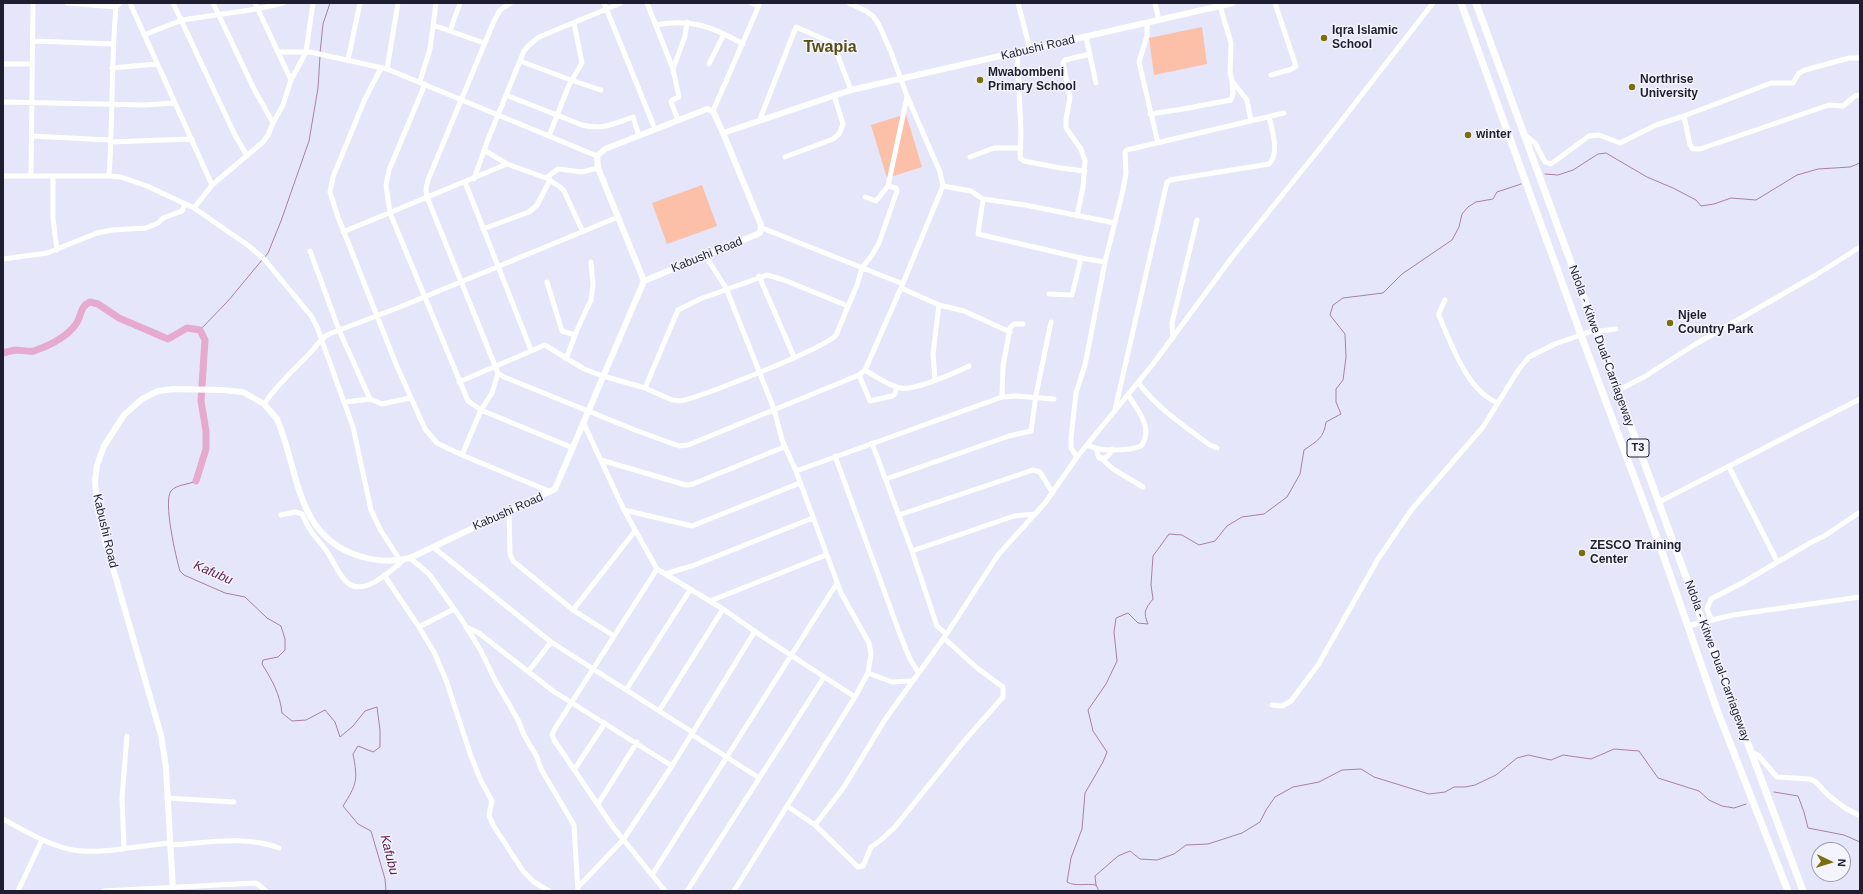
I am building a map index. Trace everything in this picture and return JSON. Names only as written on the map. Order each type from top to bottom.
[{"type":"highway","name":"Ndola - Kitwe Dual-Carriageway","points":[[1461,3],[1581,335],[1660,546],[1739,770],[1788,891]]},
{"type":"highway","name":"Ndola - Kitwe Dual-Carriageway","points":[[1476,3],[1702,622],[1803,891]]},
{"type":"main road","name":"Kabushi Road","points":[[723,133],[760,119],[851,90],[1230,3]]},
{"type":"main road","points":[[644,281],[598,168],[597,156],[605,149],[707,109],[713,111],[762,228]]},
{"type":"main road","name":"Kabushi Road","points":[[173,889],[166,768],[161,735],[106,544],[97,506],[95,481],[97,465],[104,446],[124,415],[142,399],[158,391],[206,389],[243,392],[264,404],[272,412],[280,427],[298,489],[310,518],[326,538],[346,551],[362,557],[381,560],[405,559],[551,492],[557,486],[644,281],[756,235],[762,228]]},
{"type":"street","points":[[31,175],[32,64],[34,41],[33,3]]},
{"type":"street","points":[[67,3],[118,5],[112,44],[112,104],[109,176]]},
{"type":"street","points":[[130,3],[212,185]]},
{"type":"street","points":[[173,3],[234,133],[247,156]]},
{"type":"street","points":[[213,3],[254,89],[273,123]]},
{"type":"street","points":[[255,3],[291,80]]},
{"type":"street","points":[[144,35],[182,20],[258,9],[283,3]]},
{"type":"street","points":[[194,208],[212,185],[263,142],[268,135],[283,105],[291,80],[306,52],[313,3]]},
{"type":"street","points":[[348,60],[360,3]]},
{"type":"street","points":[[387,69],[398,3]]},
{"type":"street","points":[[420,81],[428,58],[436,3]]},
{"type":"street","points":[[450,31],[460,3]]},
{"type":"street","points":[[511,3],[500,10],[484,43],[462,100],[428,180],[426,189],[427,197],[494,367],[498,373],[504,377],[588,412],[679,446],[688,444],[859,375],[865,370],[902,286],[943,186],[940,172],[907,96],[891,52],[879,25],[873,16],[849,3]]},
{"type":"street","points":[[604,3],[628,59],[654,129]]},
{"type":"street","points":[[474,179],[506,95],[528,46],[535,40],[621,3]]},
{"type":"street","points":[[647,3],[673,69],[679,97],[671,102],[678,120]]},
{"type":"street","points":[[713,111],[759,5],[751,3]]},
{"type":"street","points":[[1018,3],[1030,49]]},
{"type":"street","points":[[1155,3],[1159,20]]},
{"type":"street","points":[[1270,75],[1292,69],[1296,64],[1275,3]]},
{"type":"street","points":[[815,825],[844,787],[878,730],[945,636],[998,555],[1036,514],[1087,445],[1173,338],[1233,256],[1302,171],[1433,3]]},
{"type":"street","points":[[1150,114],[1231,100],[1233,97],[1230,72],[1231,43],[1220,6]]},
{"type":"street","points":[[656,26],[677,22],[687,22],[724,34],[743,44]]},
{"type":"street","points":[[673,69],[685,36],[687,22]]},
{"type":"street","points":[[549,136],[571,80],[582,60],[574,23]]},
{"type":"street","points":[[1147,23],[1147,36],[1140,52],[1139,62],[1158,143]]},
{"type":"street","points":[[433,25],[484,43]]},
{"type":"street","points":[[760,119],[796,27],[833,43],[851,90]]},
{"type":"street","points":[[709,64],[724,34]]},
{"type":"street","points":[[1086,37],[1096,83]]},
{"type":"street","points":[[34,41],[112,44]]},
{"type":"street","points":[[278,52],[306,52],[334,56],[387,69],[420,81],[597,156]]},
{"type":"street","points":[[1017,52],[1022,132],[1021,160],[1060,168],[1085,171]]},
{"type":"street","points":[[1077,216],[1085,171],[1085,161],[1081,149],[1066,128],[1070,96],[1063,63],[1065,60],[1090,54]]},
{"type":"street","points":[[1524,134],[1535,143],[1545,162],[1551,164],[1589,136],[1599,135],[1620,142],[1656,125],[1771,83],[1793,82],[1799,73],[1805,70],[1849,58],[1860,58]]},
{"type":"street","points":[[520,61],[601,90]]},
{"type":"street","points":[[3,64],[32,64]]},
{"type":"street","points":[[112,68],[157,64]]},
{"type":"street","points":[[381,68],[365,99],[329,187],[333,206],[410,398],[429,435],[438,443],[462,455],[551,492]]},
{"type":"street","points":[[1232,80],[1247,100],[1251,121]]},
{"type":"street","points":[[425,84],[387,178],[386,191],[390,213],[424,297],[468,401],[481,410],[573,448]]},
{"type":"street","points":[[506,95],[594,128],[605,127],[633,117],[639,136]]},
{"type":"street","points":[[785,157],[837,136],[843,124],[834,95]]},
{"type":"street","points":[[1684,116],[1690,145],[1693,149],[1700,149],[1829,105],[1843,106],[1855,96],[1860,95]]},
{"type":"street","points":[[865,198],[876,201],[888,186],[907,96]]},
{"type":"street","points":[[3,102],[144,105],[175,103]]},
{"type":"street","points":[[1077,458],[1071,448],[1076,393],[1085,364],[1125,180],[1125,152],[1127,150],[1284,113]]},
{"type":"street","points":[[1115,410],[1167,182],[1170,180],[1270,164],[1272,162],[1274,152],[1269,117]]},
{"type":"street","points":[[31,136],[110,141],[192,139]]},
{"type":"street","points":[[970,158],[994,148],[1021,148]]},
{"type":"street","points":[[484,150],[507,164],[548,179],[564,191],[582,232]]},
{"type":"street","points":[[344,232],[507,164]]},
{"type":"street","points":[[483,230],[529,212],[537,205],[548,179],[558,169],[582,172],[598,168]]},
{"type":"street","points":[[3,176],[109,176],[121,177],[147,186],[194,208],[238,237],[263,258],[312,317],[345,402],[355,434],[371,510],[381,531],[405,559],[428,574],[454,609],[466,627],[518,720],[524,735],[537,757],[540,769],[574,825],[578,889]]},
{"type":"street","points":[[52,176],[53,218],[57,250]]},
{"type":"street","points":[[465,182],[531,350]]},
{"type":"street","points":[[460,382],[545,345],[566,359],[603,376],[645,388],[672,400],[681,401],[759,372],[794,357],[833,338],[857,285],[862,268],[879,243],[897,192],[896,189],[888,186]]},
{"type":"street","points":[[943,186],[971,191],[983,199],[1025,205],[1115,223]]},
{"type":"street","points":[[983,199],[978,234],[1081,258],[1106,262]]},
{"type":"street","points":[[3,259],[32,257],[57,250],[97,234],[112,230],[152,226],[163,218],[182,211],[186,204]]},
{"type":"street","points":[[264,404],[278,384],[316,346],[321,338],[618,217]]},
{"type":"street","points":[[1173,338],[1172,323],[1197,220]]},
{"type":"street","points":[[762,228],[862,268],[939,305],[964,311],[1010,332]]},
{"type":"street","points":[[1617,391],[1644,377],[1694,345],[1816,275],[1860,247]]},
{"type":"street","points":[[310,251],[340,330],[370,399]]},
{"type":"street","points":[[705,255],[726,288],[774,409],[784,447],[796,471],[837,583],[844,599],[869,643],[871,654],[868,672],[855,697],[734,891]]},
{"type":"street","points":[[1049,294],[1072,295],[1081,258]]},
{"type":"street","points":[[566,359],[591,300],[593,285],[591,262]]},
{"type":"street","points":[[645,388],[678,310],[726,288],[759,276],[767,275],[784,280],[848,306]]},
{"type":"street","points":[[759,276],[794,357]]},
{"type":"street","points":[[547,282],[562,331],[575,335]]},
{"type":"street","points":[[1445,300],[1439,316],[1457,358],[1484,396],[1498,403]]},
{"type":"street","points":[[935,380],[933,354],[939,305]]},
{"type":"street","points":[[886,480],[1008,436],[1031,432],[1051,322]]},
{"type":"street","points":[[1002,397],[1003,366],[1010,332],[1013,324],[1023,324]]},
{"type":"street","points":[[1272,705],[1282,706],[1291,701],[1318,665],[1378,558],[1412,509],[1476,436],[1519,369],[1529,357],[1549,347],[1595,330],[1601,331],[1616,329]]},
{"type":"street","points":[[865,370],[897,387],[904,389],[935,380],[969,366]]},
{"type":"street","points":[[462,455],[481,410],[492,392],[498,373]]},
{"type":"street","points":[[859,375],[870,401],[892,396],[895,394],[897,387]]},
{"type":"street","points":[[1138,382],[1148,396],[1174,418],[1210,445],[1217,448]]},
{"type":"street","points":[[1087,445],[1096,449],[1133,449],[1141,446],[1146,440],[1143,417],[1128,395]]},
{"type":"street","points":[[796,471],[1002,397],[1016,396],[1054,399]]},
{"type":"street","points":[[345,402],[370,399],[382,404],[410,398]]},
{"type":"street","points":[[1659,502],[1860,399]]},
{"type":"street","points":[[584,424],[624,510],[657,569],[723,609],[855,697]]},
{"type":"street","points":[[788,806],[815,825],[858,867],[861,868],[871,847],[895,827],[966,739],[1003,697],[1003,687],[977,668],[937,626],[912,551],[872,443]]},
{"type":"street","points":[[600,460],[686,485],[693,484],[784,447]]},
{"type":"street","points":[[1096,449],[1099,458],[1101,458],[1113,469],[1143,487]]},
{"type":"street","points":[[1101,458],[1107,456],[1112,449]]},
{"type":"street","points":[[835,456],[901,637],[910,659],[918,672]]},
{"type":"street","points":[[1729,467],[1777,561]]},
{"type":"street","points":[[899,515],[1033,470],[1040,472],[1052,492]]},
{"type":"street","points":[[624,510],[692,526],[800,483]]},
{"type":"street","points":[[509,510],[510,554],[513,561],[573,610],[614,636]]},
{"type":"street","points":[[281,515],[295,512],[300,513],[344,579],[352,586],[363,588],[384,575],[405,559]]},
{"type":"street","points":[[1711,619],[1706,609],[1711,599],[1742,583],[1810,542],[1826,535],[1860,512]]},
{"type":"street","points":[[912,551],[1014,516],[1036,514]]},
{"type":"street","points":[[665,574],[692,566],[813,518]]},
{"type":"street","points":[[573,610],[635,531]]},
{"type":"street","points":[[320,542],[326,538]]},
{"type":"street","points":[[433,547],[551,642],[659,711],[759,778]]},
{"type":"street","points":[[710,601],[826,555]]},
{"type":"street","points":[[657,569],[552,735],[574,770],[623,840],[665,891]]},
{"type":"street","points":[[384,575],[419,627],[446,680],[470,756],[492,801],[489,815],[493,825],[523,871],[534,882],[549,891]]},
{"type":"street","points":[[652,874],[837,583]]},
{"type":"street","points":[[626,690],[690,590]]},
{"type":"street","points":[[1687,626],[1711,619],[1783,607],[1860,598]]},
{"type":"street","points":[[419,627],[454,609]]},
{"type":"street","points":[[659,711],[723,609]]},
{"type":"street","points":[[466,627],[479,633],[528,672],[572,702],[637,742],[672,766]]},
{"type":"street","points":[[578,889],[623,840],[672,766],[754,631]]},
{"type":"street","points":[[528,672],[551,642]]},
{"type":"street","points":[[868,672],[892,682],[912,681]]},
{"type":"street","points":[[687,891],[824,677]]},
{"type":"street","points":[[574,770],[605,723]]},
{"type":"street","points":[[124,848],[122,797],[127,736]]},
{"type":"street","points":[[598,804],[637,742]]},
{"type":"street","points":[[1751,752],[1758,755],[1777,777],[1810,779],[1816,782],[1828,795],[1845,808],[1860,816]]},
{"type":"street","points":[[167,798],[234,802]]},
{"type":"street","points":[[3,819],[42,840],[64,848],[81,851],[227,841],[270,844],[279,848]]},
{"type":"street","points":[[18,891],[42,840]]},
{"type":"street","points":[[103,891],[173,889],[256,883],[266,891]]},
{"type":"shaded area","points":[[1202,27],[1207,64],[1154,75],[1149,38]]},
{"type":"shaded area","points":[[906,114],[922,167],[887,178],[871,125]]},
{"type":"shaded area","points":[[702,185],[717,226],[667,244],[652,203]]},
{"type":"waterway","points":[[320,53],[323,24],[330,3]]},
{"type":"waterway","points":[[264,258],[268,253],[281,221],[309,141],[318,88],[320,56]]},
{"type":"waterway","points":[[1545,174],[1558,175],[1573,170],[1598,154],[1606,153],[1647,177],[1696,200],[1701,206],[1714,204],[1731,198],[1756,200],[1797,175],[1818,169],[1850,167],[1860,163]]},
{"type":"waterway","points":[[1096,885],[1074,884],[1067,882],[1071,858],[1082,829],[1085,793],[1103,762],[1107,752],[1093,731],[1088,710],[1106,684],[1117,661],[1114,632],[1116,618],[1128,613],[1138,623],[1148,624],[1145,613],[1153,599],[1151,585],[1153,556],[1169,534],[1182,535],[1199,545],[1215,541],[1227,526],[1242,517],[1264,514],[1287,497],[1300,474],[1304,450],[1322,436],[1326,422],[1341,414],[1336,402],[1336,389],[1343,380],[1346,357],[1345,334],[1330,315],[1333,305],[1343,298],[1383,293],[1402,274],[1452,240],[1459,227],[1462,214],[1468,207],[1476,202],[1493,199],[1497,192],[1521,184]]},
{"type":"waterway","points":[[200,330],[228,301],[262,260]]},
{"type":"waterway","name":"Kafubu","points":[[3,353],[15,350],[34,351],[57,340],[72,329],[78,321],[82,309],[90,302],[98,304],[119,318],[168,339],[187,328],[200,330],[205,340],[201,401],[206,431],[206,449],[196,481]]},
{"type":"waterway","name":"Kafubu","points":[[196,481],[176,487],[171,491],[169,497],[169,517],[180,571],[184,575],[225,593],[245,597],[267,618],[281,626],[285,639],[285,650],[278,657],[263,660],[262,664],[275,687],[282,713],[292,721],[306,720],[325,710],[335,722],[340,737],[353,726],[365,711],[377,707],[380,730],[380,747],[373,752],[358,746],[353,754],[356,770],[354,787],[343,806],[358,824],[371,831],[385,879],[386,891]]},
{"type":"waterway","points":[[1099,891],[1096,885],[1095,876],[1118,856],[1130,851],[1140,859],[1157,860],[1174,854],[1186,845],[1208,844],[1242,833],[1260,822],[1275,797],[1293,787],[1319,782],[1342,770],[1361,769],[1374,777],[1429,794],[1445,792],[1454,787],[1475,785],[1496,775],[1517,758],[1528,755],[1551,760],[1563,755],[1591,759],[1614,749],[1639,751],[1658,778],[1699,791],[1709,800],[1722,806],[1734,808],[1746,804]]},
{"type":"waterway","points":[[1774,792],[1798,796],[1808,828],[1844,835],[1860,842]]},
{"type":"place","name":"Iqra Islamic School","points":[[1324,38]]},
{"type":"place","name":"Mwabombeni Primary School","points":[[980,80]]},
{"type":"place","name":"Northrise University","points":[[1632,87]]},
{"type":"place","name":"winter","points":[[1468,135]]},
{"type":"place","name":"Njele Country Park","points":[[1670,323]]},
{"type":"place","name":"ZESCO Training Center","points":[[1582,553]]},
{"type":"district","name":"Twapia","points":[[830,48]]}]
